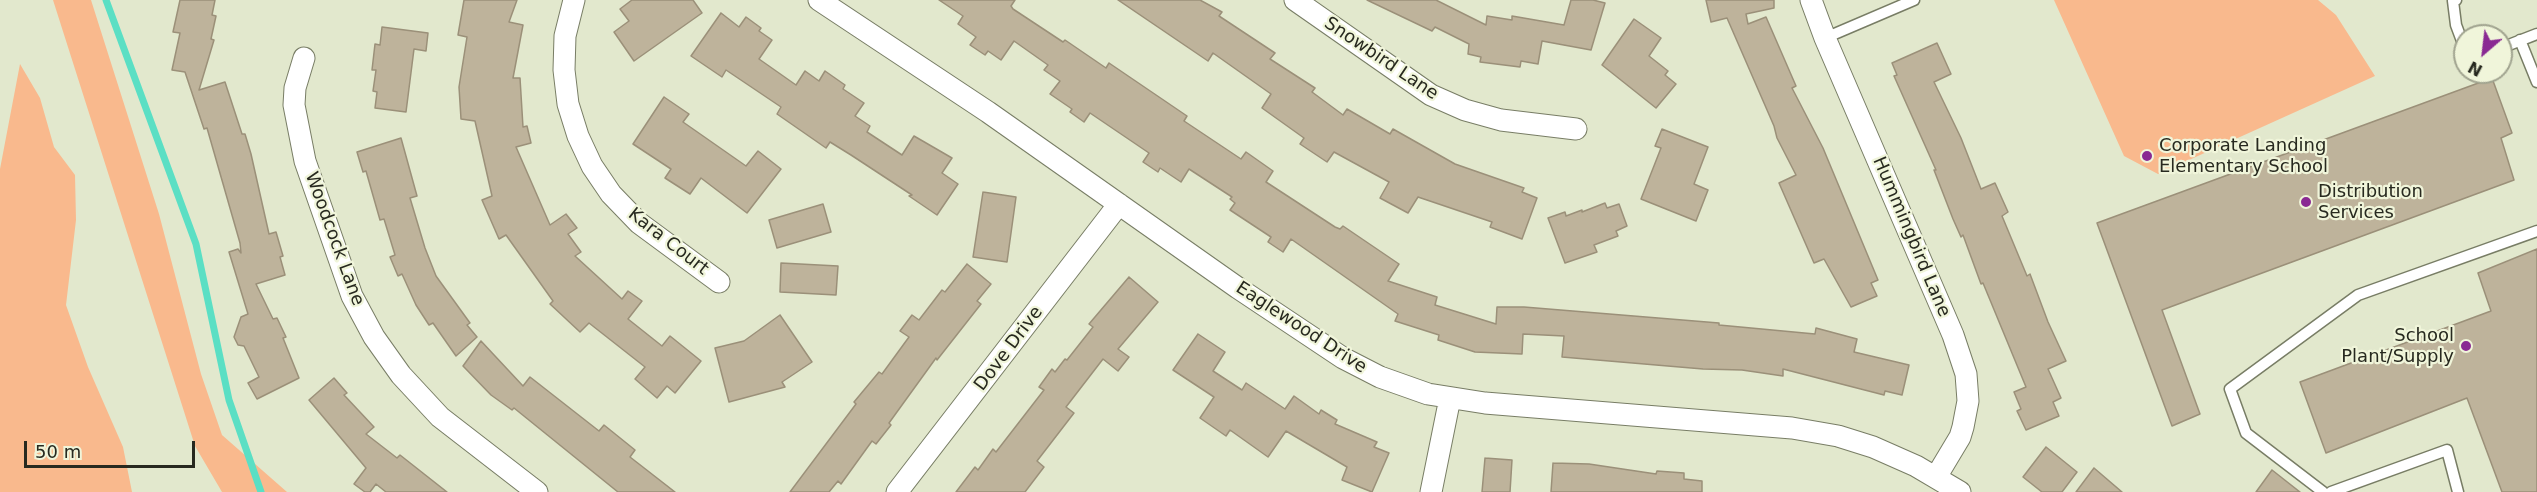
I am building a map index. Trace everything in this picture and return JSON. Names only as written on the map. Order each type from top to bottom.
[{"type":"street","name":"Kara Court","points":[[574,0],[566,36],[564,70],[571,115],[592,166],[611,194],[639,223],[719,282]]},
{"type":"street","name":"Eaglewood Drive","points":[[819,0],[988,112],[1343,358],[1380,377],[1428,394],[1485,403],[1792,428],[1838,436],[1873,447],[1936,477],[1960,492]]},
{"type":"street","name":"Snowbird Lane","points":[[1295,0],[1431,95],[1465,110],[1501,120],[1576,129]]},
{"type":"street","name":"Hummingbird Lane","points":[[1811,0],[1825,38],[1949,324],[1966,374],[1968,401],[1963,427],[1960,437],[1936,477]]},
{"type":"street","name":"Woodcock Lane","points":[[304,58],[294,88],[294,105],[305,161],[352,296],[374,337],[401,375],[440,417],[537,492]]},
{"type":"street","name":"Dove Drive","points":[[897,492],[1119,204]]},
{"type":"street","points":[[1431,492],[1450,398]]},
{"type":"lane","points":[[1825,38],[1914,0]]},
{"type":"lane","points":[[2456,0],[2453,1],[2456,24]]},
{"type":"lane","points":[[2513,43],[2537,34]]},
{"type":"lane","points":[[2520,40],[2537,82]]},
{"type":"lane","points":[[2323,492],[2246,433],[2230,389],[2358,295],[2537,231]]},
{"type":"lane","points":[[2331,492],[2447,450],[2458,492]]},
{"type":"shaded area","points":[[53,0],[91,0],[159,214],[201,374],[222,435],[287,492],[222,492],[195,446]]},
{"type":"shaded area","points":[[2054,0],[2318,0],[2336,15],[2375,76],[2158,174],[2124,156]]},
{"type":"shaded area","points":[[20,64],[40,98],[54,147],[75,175],[76,220],[66,305],[88,367],[123,447],[132,492],[0,492],[0,169]]},
{"type":"building","points":[[180,0],[215,0],[212,15],[216,16],[211,39],[214,40],[199,90],[225,82],[251,154],[269,234],[276,232],[283,256],[280,257],[285,275],[256,284],[273,319],[277,318],[286,337],[283,338],[299,378],[257,399],[248,383],[259,377],[244,346],[238,345],[234,337],[241,317],[248,314],[229,252],[238,249],[241,253],[240,243],[207,128],[204,129],[185,72],[172,70],[180,33],[173,32]]},
{"type":"building","points":[[464,0],[517,0],[509,22],[523,25],[513,78],[520,78],[523,127],[527,126],[531,143],[516,147],[550,225],[566,214],[577,228],[568,234],[581,252],[575,256],[622,299],[628,291],[642,301],[628,319],[662,346],[670,336],[701,361],[675,393],[667,386],[657,398],[635,379],[645,367],[589,323],[580,332],[550,304],[553,301],[506,235],[499,239],[482,200],[492,196],[475,121],[461,119],[459,87],[467,37],[458,35]]},
{"type":"building","points":[[632,0],[693,0],[702,13],[634,61],[614,32],[629,21],[620,9]]},
{"type":"building","points":[[939,0],[1015,0],[1011,6],[1013,9],[1106,68],[1109,63],[1187,116],[1184,121],[1241,159],[1246,152],[1273,171],[1266,182],[1335,227],[1340,229],[1343,226],[1399,264],[1388,281],[1437,297],[1435,305],[1496,324],[1497,307],[1524,307],[1719,323],[1719,325],[1815,334],[1816,328],[1857,339],[1854,352],[1909,365],[1902,395],[1885,391],[1884,395],[1783,369],[1783,376],[1742,370],[1703,369],[1562,357],[1564,336],[1523,334],[1522,354],[1475,352],[1438,340],[1439,335],[1395,321],[1398,314],[1291,239],[1283,252],[1268,242],[1271,237],[1230,210],[1235,203],[1230,199],[1232,197],[1189,169],[1181,182],[1160,168],[1158,172],[1143,162],[1149,153],[1090,113],[1084,122],[1070,112],[1072,109],[1050,94],[1060,81],[1044,70],[1048,65],[1014,41],[1001,60],[988,51],[985,55],[970,45],[976,37],[958,24],[963,16]]},
{"type":"building","points":[[1118,0],[1200,0],[1222,12],[1219,16],[1275,53],[1270,59],[1315,88],[1312,92],[1343,115],[1347,109],[1390,134],[1393,129],[1455,164],[1524,188],[1522,192],[1537,198],[1522,239],[1490,227],[1492,222],[1418,197],[1408,213],[1380,198],[1389,182],[1334,152],[1327,162],[1300,144],[1304,138],[1262,108],[1271,94],[1213,53],[1208,61]]},
{"type":"building","points":[[1367,0],[1436,0],[1486,25],[1487,16],[1512,20],[1512,16],[1564,25],[1571,0],[1593,0],[1605,3],[1591,50],[1542,41],[1538,64],[1521,61],[1520,67],[1480,62],[1481,57],[1468,54],[1469,44],[1435,27],[1432,31]]},
{"type":"building","points":[[1706,0],[1774,0],[1774,8],[1746,14],[1748,24],[1766,17],[1796,86],[1792,88],[1823,148],[1878,280],[1871,283],[1877,296],[1851,307],[1824,259],[1814,263],[1779,183],[1796,175],[1777,138],[1774,126],[1727,18],[1711,22]]},
{"type":"building","points":[[721,13],[739,27],[746,17],[761,28],[759,31],[772,40],[759,59],[796,85],[805,71],[819,81],[825,71],[845,85],[843,89],[864,103],[855,116],[870,126],[867,132],[902,155],[914,136],[952,158],[942,173],[958,184],[937,215],[909,196],[912,195],[830,142],[826,148],[777,114],[781,107],[726,70],[722,77],[691,56]]},
{"type":"building","points":[[1634,19],[1661,38],[1649,56],[1668,71],[1665,75],[1676,84],[1656,108],[1602,65]]},
{"type":"building","points":[[382,27],[428,33],[426,51],[414,49],[406,112],[375,108],[377,92],[373,91],[376,70],[372,70],[375,44],[380,45]]},
{"type":"building","points":[[1937,43],[1951,74],[1934,82],[1961,138],[1981,189],[1995,183],[2008,212],[2002,216],[2027,276],[2030,274],[2066,361],[2048,369],[2061,398],[2053,402],[2059,416],[2026,430],[2017,411],[2021,409],[2014,392],[2026,387],[1983,283],[1981,284],[1963,235],[1961,237],[1953,219],[1934,170],[1936,170],[1894,76],[1897,75],[1892,63]]},
{"type":"building","name":"Distribution Services","points":[[2476,84],[2494,84],[2512,133],[2501,138],[2514,180],[2162,310],[2200,414],[2172,426],[2097,223]]},
{"type":"building","points":[[664,97],[689,114],[683,122],[746,166],[758,151],[781,169],[747,213],[701,178],[690,194],[665,178],[671,169],[633,144]]},
{"type":"building","points":[[1662,129],[1708,147],[1694,184],[1708,190],[1696,221],[1641,199],[1661,148],[1655,146]]},
{"type":"building","points":[[401,138],[417,196],[410,198],[425,248],[436,276],[470,323],[467,325],[477,337],[456,356],[433,323],[429,325],[416,305],[402,274],[398,276],[390,257],[395,255],[384,219],[380,220],[366,171],[363,172],[357,152]]},
{"type":"building","points":[[983,192],[1016,197],[1007,262],[973,257]]},
{"type":"building","points":[[1605,203],[1607,208],[1619,204],[1627,226],[1616,231],[1618,236],[1594,245],[1597,252],[1565,263],[1548,218],[1565,212],[1566,216],[1582,210],[1582,212]]},
{"type":"building","points":[[823,204],[831,232],[777,248],[769,220]]},
{"type":"building","name":"School Plant/Supply","points":[[2537,249],[2537,492],[2502,492],[2467,398],[2326,453],[2300,382],[2491,311],[2478,273]]},
{"type":"building","points":[[781,263],[838,266],[836,295],[780,292]]},
{"type":"building","points":[[967,264],[991,284],[977,301],[981,304],[937,360],[936,358],[889,423],[891,425],[876,444],[872,441],[841,484],[838,481],[829,492],[790,492],[856,404],[854,402],[879,372],[882,374],[909,337],[900,331],[912,315],[919,320],[942,290],[945,292]]},
{"type":"building","points":[[1129,277],[1158,302],[1118,349],[1129,357],[1118,371],[1103,359],[1066,407],[1074,413],[1037,461],[1044,467],[1025,492],[956,492],[975,467],[978,470],[993,449],[996,452],[1044,390],[1039,387],[1052,369],[1055,372],[1065,359],[1067,360],[1093,327],[1089,324]]},
{"type":"building","points":[[780,315],[812,362],[782,382],[785,387],[729,402],[715,348],[744,341]]},
{"type":"building","points":[[1198,334],[1225,352],[1213,371],[1242,390],[1246,383],[1285,409],[1294,396],[1319,414],[1321,410],[1337,420],[1335,424],[1377,442],[1374,447],[1389,453],[1372,492],[1342,480],[1347,467],[1286,431],[1268,457],[1230,430],[1226,436],[1200,418],[1214,397],[1173,370]]},
{"type":"building","points":[[481,341],[523,386],[530,377],[599,431],[604,425],[635,450],[630,457],[675,492],[618,492],[514,408],[512,410],[491,395],[463,366]]},
{"type":"building","points":[[334,378],[347,393],[344,395],[374,427],[366,434],[397,458],[400,455],[447,492],[386,492],[376,484],[370,492],[365,492],[354,484],[366,468],[309,400]]},
{"type":"building","points":[[2046,447],[2077,472],[2062,492],[2042,492],[2023,477]]},
{"type":"building","points":[[1485,458],[1512,460],[1510,492],[1482,492]]},
{"type":"building","points":[[1553,463],[1589,464],[1656,474],[1657,471],[1684,473],[1684,479],[1702,481],[1702,492],[1551,492]]},
{"type":"building","points":[[2094,468],[2122,492],[2076,492]]},
{"type":"building","points":[[2272,470],[2300,492],[2256,492]]},
{"type":"waterway","points":[[106,0],[196,244],[229,400],[261,492]]},
{"type":"place","name":"Corporate Landing Elementary School","points":[[2147,156]]},
{"type":"place","name":"Distribution Services","points":[[2306,202]]},
{"type":"place","name":"School Plant/Supply","points":[[2466,346]]}]
